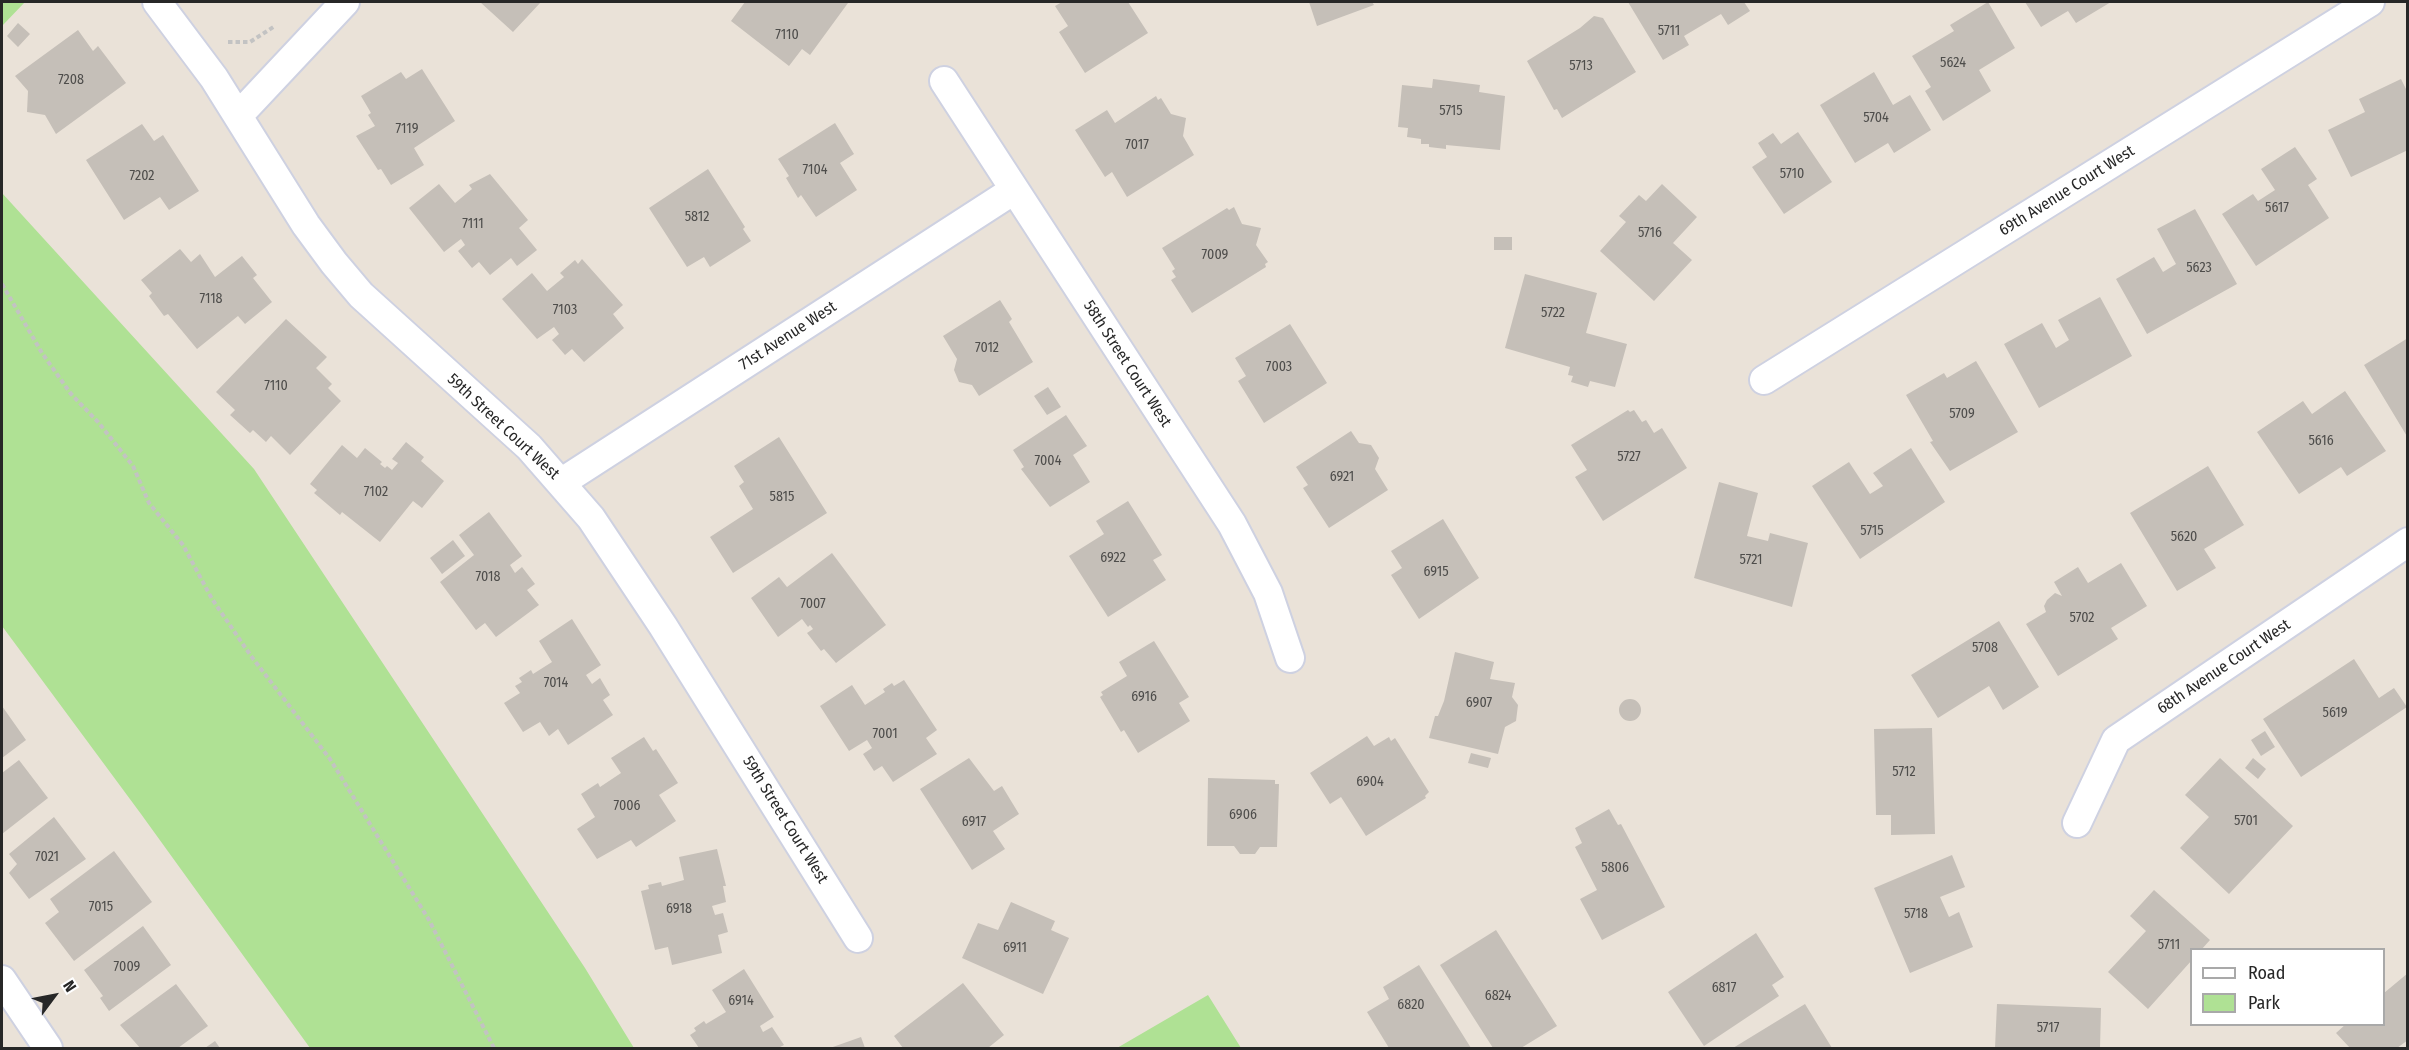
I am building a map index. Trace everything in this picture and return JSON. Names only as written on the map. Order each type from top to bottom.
[{"type":"street","name":"59th Street Court West","points":[[157,2],[181,30],[306,225],[361,295],[497,417],[562,482],[604,536],[663,626],[858,938]]},
{"type":"street","points":[[238,116],[345,2]]},
{"type":"street","name":"69th Avenue Court West","points":[[1764,380],[2370,2]]},
{"type":"street","name":"58th Street Court West","points":[[944,81],[1232,524],[1268,593],[1290,658]]},
{"type":"street","name":"71st Avenue West","points":[[562,482],[1014,190]]},
{"type":"street","name":"68th Avenue Court West","points":[[2077,823],[2116,741],[2408,542]]},
{"type":"street","points":[[2,980],[48,1048]]},
{"type":"path","points":[[226,41],[250,42],[280,22]]},
{"type":"path","points":[[2,284],[42,353],[71,394],[98,422],[133,466],[149,503],[183,545],[212,599],[251,656],[330,759],[429,920],[494,1048]]},
{"type":"green space","points":[[2,2],[25,2],[2,26]]},
{"type":"green space","points":[[2,193],[254,469],[585,968],[634,1048],[310,1048],[2,626]]},
{"type":"green space","points":[[1208,995],[1241,1048],[1117,1048]]},
{"type":"building","points":[[480,2],[541,2],[513,32]]},
{"type":"building","points":[[745,2],[848,3],[810,55],[802,49],[789,66],[731,21]]},
{"type":"building","points":[[1062,2],[1128,2],[1148,33],[1085,73],[1059,32],[1068,26],[1055,6]]},
{"type":"building","points":[[1309,2],[1372,2],[1374,5],[1317,26]]},
{"type":"building","points":[[1628,2],[1744,2],[1750,11],[1728,25],[1721,14],[1684,36],[1689,45],[1663,60]]},
{"type":"building","points":[[1988,2],[2015,48],[1979,70],[1991,91],[1943,121],[1925,91],[1931,87],[1912,56],[1954,31],[1950,25]]},
{"type":"building","points":[[2025,2],[2111,2],[2076,23],[2068,11],[2041,27]]},
{"type":"building","points":[[1594,16],[1603,18],[1636,72],[1562,118],[1557,109],[1554,110],[1527,61],[1580,28]]},
{"type":"building","points":[[18,23],[30,34],[18,47],[7,36]]},
{"type":"building","points":[[78,30],[93,51],[98,46],[126,83],[56,134],[45,115],[27,112],[28,91],[15,76]]},
{"type":"building","points":[[422,69],[455,121],[414,148],[424,165],[391,185],[381,169],[378,170],[356,136],[375,126],[368,115],[371,113],[361,96],[401,72],[406,79]]},
{"type":"building","points":[[1874,72],[1893,105],[1910,95],[1931,130],[1894,153],[1888,143],[1855,163],[1820,105]]},
{"type":"building","points":[[1433,79],[1480,85],[1479,92],[1505,96],[1500,150],[1446,145],[1446,149],[1429,147],[1429,144],[1421,144],[1421,139],[1407,137],[1408,128],[1398,127],[1402,85],[1432,88]]},
{"type":"building","points":[[2401,79],[2408,93],[2408,150],[2351,177],[2328,130],[2365,112],[2359,99]]},
{"type":"building","points":[[1156,96],[1158,100],[1161,98],[1171,114],[1186,118],[1183,136],[1194,155],[1127,197],[1112,172],[1105,177],[1075,130],[1107,110],[1115,123]]},
{"type":"building","points":[[835,123],[854,154],[840,163],[857,190],[816,217],[801,195],[798,198],[786,178],[789,176],[778,159]]},
{"type":"building","points":[[142,124],[154,141],[163,135],[199,191],[169,210],[160,197],[124,220],[86,160]]},
{"type":"building","points":[[1798,132],[1832,182],[1784,214],[1752,167],[1767,157],[1758,143],[1773,133],[1781,144]]},
{"type":"building","points":[[2295,147],[2317,179],[2308,185],[2329,218],[2256,266],[2222,214],[2253,194],[2258,201],[2275,190],[2261,169]]},
{"type":"building","points":[[708,169],[745,227],[743,229],[751,241],[710,267],[704,257],[687,267],[649,208]]},
{"type":"building","points":[[490,174],[528,220],[519,228],[537,250],[517,266],[511,258],[490,275],[479,262],[472,268],[458,251],[465,245],[461,239],[444,252],[409,208],[439,184],[455,203],[472,189],[469,185]]},
{"type":"building","points":[[1662,184],[1697,217],[1673,243],[1692,260],[1654,301],[1600,251],[1626,222],[1619,216],[1639,195],[1646,201]]},
{"type":"building","points":[[1234,207],[1242,224],[1261,228],[1256,245],[1268,262],[1265,264],[1266,267],[1192,313],[1171,280],[1176,277],[1172,271],[1175,269],[1162,248],[1227,208],[1229,210]]},
{"type":"building","points":[[2195,209],[2237,284],[2147,334],[2116,279],[2154,257],[2163,272],[2176,264],[2157,229]]},
{"type":"building","points":[[1494,237],[1512,237],[1512,250],[1494,250]]},
{"type":"building","points":[[180,249],[191,262],[200,254],[215,277],[242,256],[257,275],[253,278],[272,302],[245,324],[238,316],[197,349],[168,314],[164,316],[149,296],[152,293],[141,280]]},
{"type":"building","points":[[582,259],[623,305],[613,314],[624,328],[584,362],[572,349],[565,355],[552,340],[559,334],[554,327],[537,339],[502,299],[532,273],[547,291],[564,277],[560,273],[575,260],[578,264]]},
{"type":"building","points":[[1525,274],[1597,293],[1586,333],[1627,344],[1615,387],[1590,381],[1588,387],[1571,382],[1573,376],[1568,375],[1570,367],[1505,348]]},
{"type":"building","points":[[2100,297],[2132,356],[2039,408],[2004,344],[2042,323],[2056,348],[2069,340],[2058,320]]},
{"type":"building","points":[[1000,300],[1012,319],[1009,322],[1033,362],[979,396],[972,385],[959,382],[954,370],[957,359],[943,336]]},
{"type":"building","points":[[286,319],[327,357],[316,368],[332,384],[328,388],[341,401],[290,455],[271,436],[266,442],[253,430],[250,433],[230,415],[235,410],[216,392]]},
{"type":"building","points":[[1290,324],[1327,383],[1264,423],[1238,381],[1246,376],[1235,358]]},
{"type":"building","points":[[2408,338],[2408,438],[2364,365]]},
{"type":"building","points":[[1976,361],[2018,432],[1950,471],[1930,442],[1933,441],[1906,395],[1944,373],[1947,378]]},
{"type":"building","points":[[1048,387],[1061,407],[1047,415],[1034,396]]},
{"type":"building","points":[[2345,391],[2386,451],[2347,476],[2341,467],[2299,494],[2257,432],[2303,401],[2312,414]]},
{"type":"building","points":[[1628,410],[1630,412],[1634,410],[1642,422],[1646,420],[1654,433],[1662,428],[1687,468],[1603,521],[1575,477],[1587,470],[1571,445]]},
{"type":"building","points":[[1066,415],[1087,446],[1073,455],[1090,482],[1050,507],[1021,469],[1024,467],[1013,450]]},
{"type":"building","points":[[1351,431],[1359,443],[1371,445],[1379,458],[1375,469],[1388,490],[1329,528],[1303,488],[1308,485],[1296,467]]},
{"type":"building","points":[[779,437],[827,513],[733,573],[710,537],[753,509],[739,486],[744,482],[734,466]]},
{"type":"building","points":[[406,442],[424,457],[421,461],[444,481],[422,508],[413,501],[380,542],[342,512],[340,515],[314,493],[317,490],[310,484],[342,445],[357,458],[365,448],[382,462],[380,464],[392,470],[398,463],[392,459]]},
{"type":"building","points":[[1911,448],[1945,502],[1860,559],[1812,486],[1849,462],[1870,494],[1883,486],[1873,473]]},
{"type":"building","points":[[2208,466],[2244,525],[2204,549],[2216,568],[2177,591],[2130,513]]},
{"type":"building","points":[[1719,482],[1758,493],[1747,536],[1768,541],[1770,533],[1808,543],[1792,607],[1694,578]]},
{"type":"building","points":[[1128,501],[1162,555],[1153,560],[1166,580],[1108,617],[1069,556],[1104,534],[1096,521]]},
{"type":"building","points":[[489,512],[522,556],[510,565],[515,573],[522,567],[535,584],[527,590],[539,605],[496,637],[485,623],[476,630],[440,582],[474,555],[459,535]]},
{"type":"building","points":[[1443,519],[1479,578],[1419,619],[1391,575],[1402,568],[1391,551]]},
{"type":"building","points":[[453,540],[465,556],[442,574],[430,558]]},
{"type":"building","points":[[832,553],[886,625],[836,663],[824,649],[821,651],[807,633],[813,629],[810,625],[808,627],[802,619],[778,637],[751,598],[779,577],[787,587]]},
{"type":"building","points":[[2121,563],[2147,606],[2111,628],[2118,639],[2058,676],[2026,624],[2046,612],[2044,606],[2055,593],[2062,596],[2054,582],[2078,567],[2088,583]]},
{"type":"building","points":[[572,619],[601,665],[586,675],[592,684],[600,678],[610,695],[603,700],[613,715],[568,745],[558,729],[549,736],[540,722],[523,732],[504,703],[520,693],[515,686],[522,682],[519,678],[531,670],[533,674],[552,662],[539,641]]},
{"type":"building","points":[[1999,621],[2039,687],[2003,710],[1989,686],[1938,718],[1911,675]]},
{"type":"building","points":[[1154,641],[1189,697],[1179,703],[1190,721],[1138,753],[1124,730],[1121,732],[1100,697],[1103,695],[1101,692],[1127,676],[1119,662]]},
{"type":"building","points":[[1455,652],[1494,662],[1490,679],[1515,683],[1512,697],[1518,705],[1516,721],[1505,727],[1498,754],[1429,738],[1435,716],[1438,716],[1444,701]]},
{"type":"building","points":[[2354,659],[2379,698],[2394,688],[2407,707],[2301,777],[2263,719]]},
{"type":"building","points":[[904,680],[937,730],[926,738],[937,754],[893,782],[882,766],[874,771],[863,754],[872,748],[867,740],[849,751],[820,706],[852,685],[865,705],[885,692],[883,689],[892,683],[894,686]]},
{"type":"building","points":[[1630,699],[1638,702],[1641,710],[1638,718],[1630,721],[1622,718],[1619,710],[1622,702]]},
{"type":"building","points":[[2,706],[26,740],[2,758]]},
{"type":"building","points":[[1932,728],[1935,834],[1891,835],[1891,815],[1876,815],[1874,729]]},
{"type":"building","points":[[2265,731],[2275,747],[2261,756],[2251,740]]},
{"type":"building","points":[[1367,736],[1374,746],[1389,737],[1391,741],[1395,738],[1429,792],[1426,798],[1366,836],[1341,797],[1330,804],[1310,773]]},
{"type":"building","points":[[644,737],[653,751],[656,749],[678,783],[659,795],[676,821],[636,847],[631,840],[597,859],[577,829],[595,817],[581,794],[598,783],[600,787],[621,773],[611,758]]},
{"type":"building","points":[[1471,753],[1491,758],[1488,768],[1468,763]]},
{"type":"building","points":[[969,758],[994,791],[1002,786],[1019,814],[993,831],[1005,849],[972,870],[920,789]]},
{"type":"building","points":[[2220,758],[2293,826],[2229,894],[2180,848],[2209,817],[2185,795]]},
{"type":"building","points":[[2253,758],[2266,769],[2258,779],[2245,768]]},
{"type":"building","points":[[19,760],[48,798],[2,834],[2,773]]},
{"type":"building","points":[[1208,778],[1275,780],[1275,784],[1279,784],[1277,847],[1260,847],[1255,854],[1240,854],[1234,846],[1207,846]]},
{"type":"building","points":[[1609,809],[1618,825],[1621,824],[1665,907],[1602,940],[1580,899],[1597,890],[1575,847],[1582,843],[1575,828]]},
{"type":"building","points":[[54,817],[86,859],[29,899],[9,873],[17,864],[9,854]]},
{"type":"building","points":[[717,849],[726,886],[723,886],[726,902],[712,906],[715,915],[723,913],[728,932],[718,935],[722,953],[672,965],[668,947],[655,950],[641,891],[649,889],[648,885],[661,882],[662,886],[684,880],[679,857]]},
{"type":"building","points":[[114,851],[152,902],[74,961],[45,923],[59,912],[50,899]]},
{"type":"building","points":[[1952,855],[1965,887],[1940,897],[1949,917],[1959,912],[1973,947],[1910,973],[1874,888]]},
{"type":"building","points":[[2154,890],[2210,940],[2203,948],[2190,948],[2190,962],[2148,1009],[2108,972],[2146,931],[2130,916]]},
{"type":"building","points":[[1011,902],[1055,921],[1051,930],[1069,938],[1043,994],[962,958],[978,923],[998,930]]},
{"type":"building","points":[[143,926],[171,965],[109,1011],[100,998],[103,996],[84,970]]},
{"type":"building","points":[[1496,930],[1557,1026],[1521,1048],[1493,1048],[1440,965]]},
{"type":"building","points":[[1756,933],[1784,977],[1772,985],[1779,996],[1704,1046],[1668,992]]},
{"type":"building","points":[[1419,965],[1471,1048],[1389,1048],[1367,1012],[1389,999],[1383,987]]},
{"type":"building","points":[[744,969],[774,1017],[760,1026],[763,1032],[772,1027],[784,1045],[778,1048],[699,1048],[690,1035],[696,1031],[694,1028],[726,1012],[712,990]]},
{"type":"building","points":[[2408,973],[2408,1040],[2397,1048],[2350,1048],[2336,1033],[2344,1026],[2385,1026],[2385,992]]},
{"type":"building","points":[[963,983],[1004,1035],[988,1048],[903,1048],[894,1036]]},
{"type":"building","points":[[176,984],[208,1026],[178,1048],[140,1048],[120,1025]]},
{"type":"building","points":[[1805,1004],[1832,1048],[1733,1048]]},
{"type":"building","points":[[1997,1004],[2101,1008],[2100,1048],[1995,1048]]},
{"type":"building","points":[[861,1037],[865,1048],[830,1048]]},
{"type":"building","points":[[215,1041],[220,1048],[205,1048]]}]
